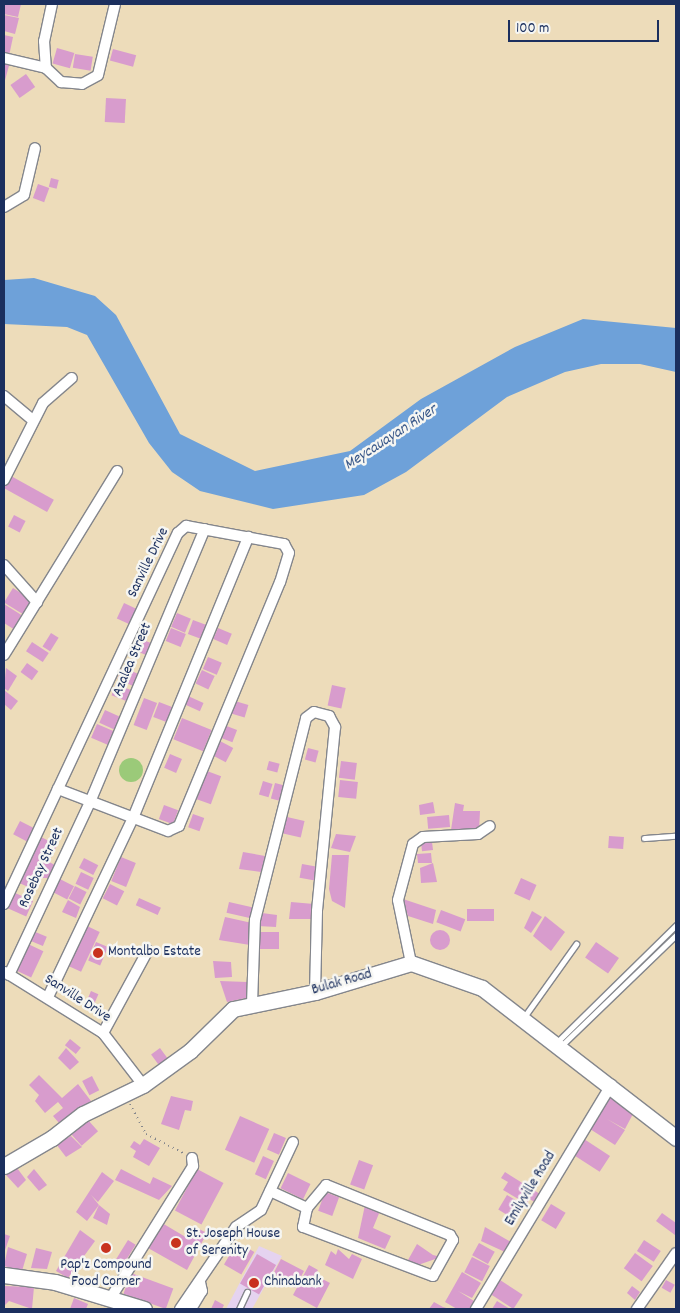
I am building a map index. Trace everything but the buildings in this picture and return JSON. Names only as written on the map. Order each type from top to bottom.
[{"type":"street","points":[[46,68],[44,41],[52,4]]},
{"type":"street","points":[[4,58],[46,68],[61,82],[82,84],[98,75],[115,4]]},
{"type":"street","points":[[4,207],[24,195],[35,148]]},
{"type":"street","points":[[4,480],[43,403],[72,378]]},
{"type":"street","points":[[4,396],[33,420]]},
{"type":"street","points":[[4,655],[118,471]]},
{"type":"street","name":"Sanville Drive","points":[[4,904],[178,534],[186,526],[284,544],[289,553],[174,829],[168,832],[133,818]]},
{"type":"street","name":"Azalea Street","points":[[90,802],[205,529]]},
{"type":"street","points":[[48,997],[133,818],[248,537]]},
{"type":"street","points":[[4,565],[36,602]]},
{"type":"street","points":[[252,1004],[255,920],[306,718],[314,712],[329,716],[335,727],[317,911],[314,992]]},
{"type":"street","points":[[58,789],[133,818]]},
{"type":"street","name":"Rosebay Street","points":[[6,973],[90,802]]},
{"type":"street","points":[[490,826],[478,834],[423,837],[413,844],[398,900],[411,963],[482,988],[559,1044],[676,1138]]},
{"type":"street","points":[[103,1033],[148,950]]},
{"type":"street","name":"Bulak Road","points":[[4,1166],[83,1114],[126,1096],[143,1085],[190,1051],[218,1020],[252,1004],[314,992],[411,963]]},
{"type":"street","name":"Sanville Drive","points":[[6,973],[48,997],[103,1033],[143,1085]]},
{"type":"street","name":"Emilyville Road","points":[[476,1309],[612,1085]]},
{"type":"street","points":[[180,1309],[200,1282],[230,1233],[256,1216],[270,1192],[293,1142]]},
{"type":"street","points":[[110,1299],[194,1166],[192,1158]]},
{"type":"street","points":[[331,1186],[450,1234],[453,1240],[433,1276],[427,1277],[307,1230],[301,1222],[307,1208],[321,1188],[331,1186]]},
{"type":"street","points":[[270,1192],[307,1208]]},
{"type":"street","points":[[637,1309],[676,1253]]},
{"type":"street","points":[[4,1275],[55,1282],[137,1308]]},
{"type":"street","points":[[192,1309],[202,1291],[200,1282]]},
{"type":"lane","points":[[644,838],[676,836]]},
{"type":"lane","points":[[559,1044],[676,926]]},
{"type":"lane","points":[[559,1044],[676,935]]},
{"type":"lane","points":[[524,1017],[576,944]]},
{"type":"lane","points":[[239,1309],[247,1292]]},
{"type":"path","points":[[126,1096],[146,1134],[192,1158]]},
{"type":"shaded area","name":"Chinabank","points":[[259,1246],[282,1256],[252,1309],[226,1309]]},
{"type":"green space","points":[[131,758],[140,761],[143,770],[140,779],[131,782],[122,779],[119,770],[122,761]]},
{"type":"water","name":"Meycauayan River","points":[[34,278],[95,296],[116,315],[180,434],[255,471],[350,451],[421,399],[515,347],[583,319],[676,328],[676,372],[640,364],[601,364],[565,372],[507,397],[406,472],[364,495],[273,509],[200,491],[172,472],[149,443],[87,335],[67,327],[4,324],[4,280]]},
{"type":"place","name":"Montalbo Estate","points":[[98,953]]},
{"type":"place","name":"St. Joseph House of Serenity","points":[[176,1243]]},
{"type":"place","name":"Pap'z Compound Food Corner","points":[[106,1248]]},
{"type":"place","name":"Chinabank","points":[[254,1283]]}]
